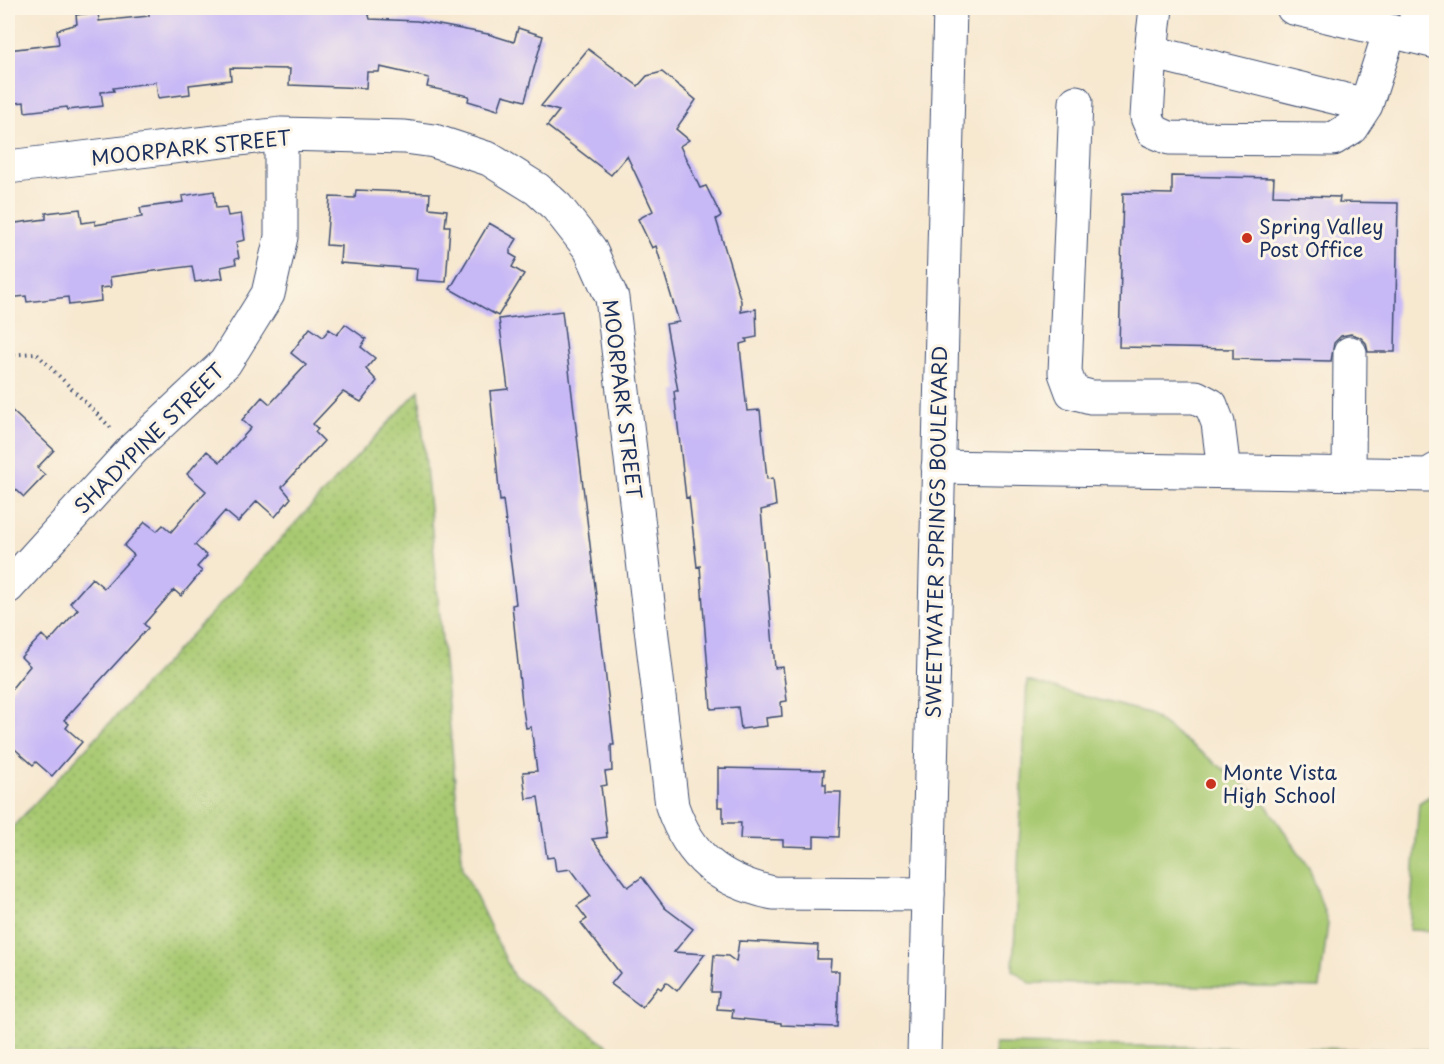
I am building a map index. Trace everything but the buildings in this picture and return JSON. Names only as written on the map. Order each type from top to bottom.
[{"type":"street","name":"SWEETWATER SPRINGS BOULEVARD","points":[[924,1056],[950,8]]},
{"type":"street","points":[[1156,8],[1147,117],[1153,131],[1169,138],[1333,139],[1351,128],[1414,29],[1293,8]]},
{"type":"street","points":[[1151,52],[1366,105]]},
{"type":"street","points":[[1076,102],[1065,373],[1072,392],[1091,397],[1196,397],[1211,405],[1218,423],[1224,471]]},
{"type":"street","name":"MOORPARK STREET","points":[[8,167],[281,135],[405,137],[463,148],[515,173],[537,189],[575,227],[590,249],[612,298],[669,783],[672,806],[679,825],[689,842],[709,864],[734,882],[752,889],[773,893],[928,894]]},
{"type":"street","name":"SHADYPINE STREET","points":[[8,587],[133,449],[225,363],[268,294],[281,237],[281,135]]},
{"type":"street","points":[[1349,473],[1350,353]]},
{"type":"street","points":[[938,467],[1428,475],[1437,470]]},
{"type":"path","points":[[8,355],[36,353],[133,449]]},
{"type":"green space","points":[[419,390],[463,869],[514,977],[622,1056],[8,1055],[8,832]]},
{"type":"green space","points":[[1027,681],[1148,713],[1260,796],[1309,867],[1328,923],[1320,988],[1030,983],[1013,970]]},
{"type":"green space","points":[[1436,792],[1436,931],[1409,930],[1419,803]]},
{"type":"green space","points":[[995,1044],[1436,1050],[1436,1056],[995,1056]]},
{"type":"place","name":"Spring Valley Post Office","points":[[1247,238]]},
{"type":"place","name":"Monte Vista High School","points":[[1211,784]]}]
